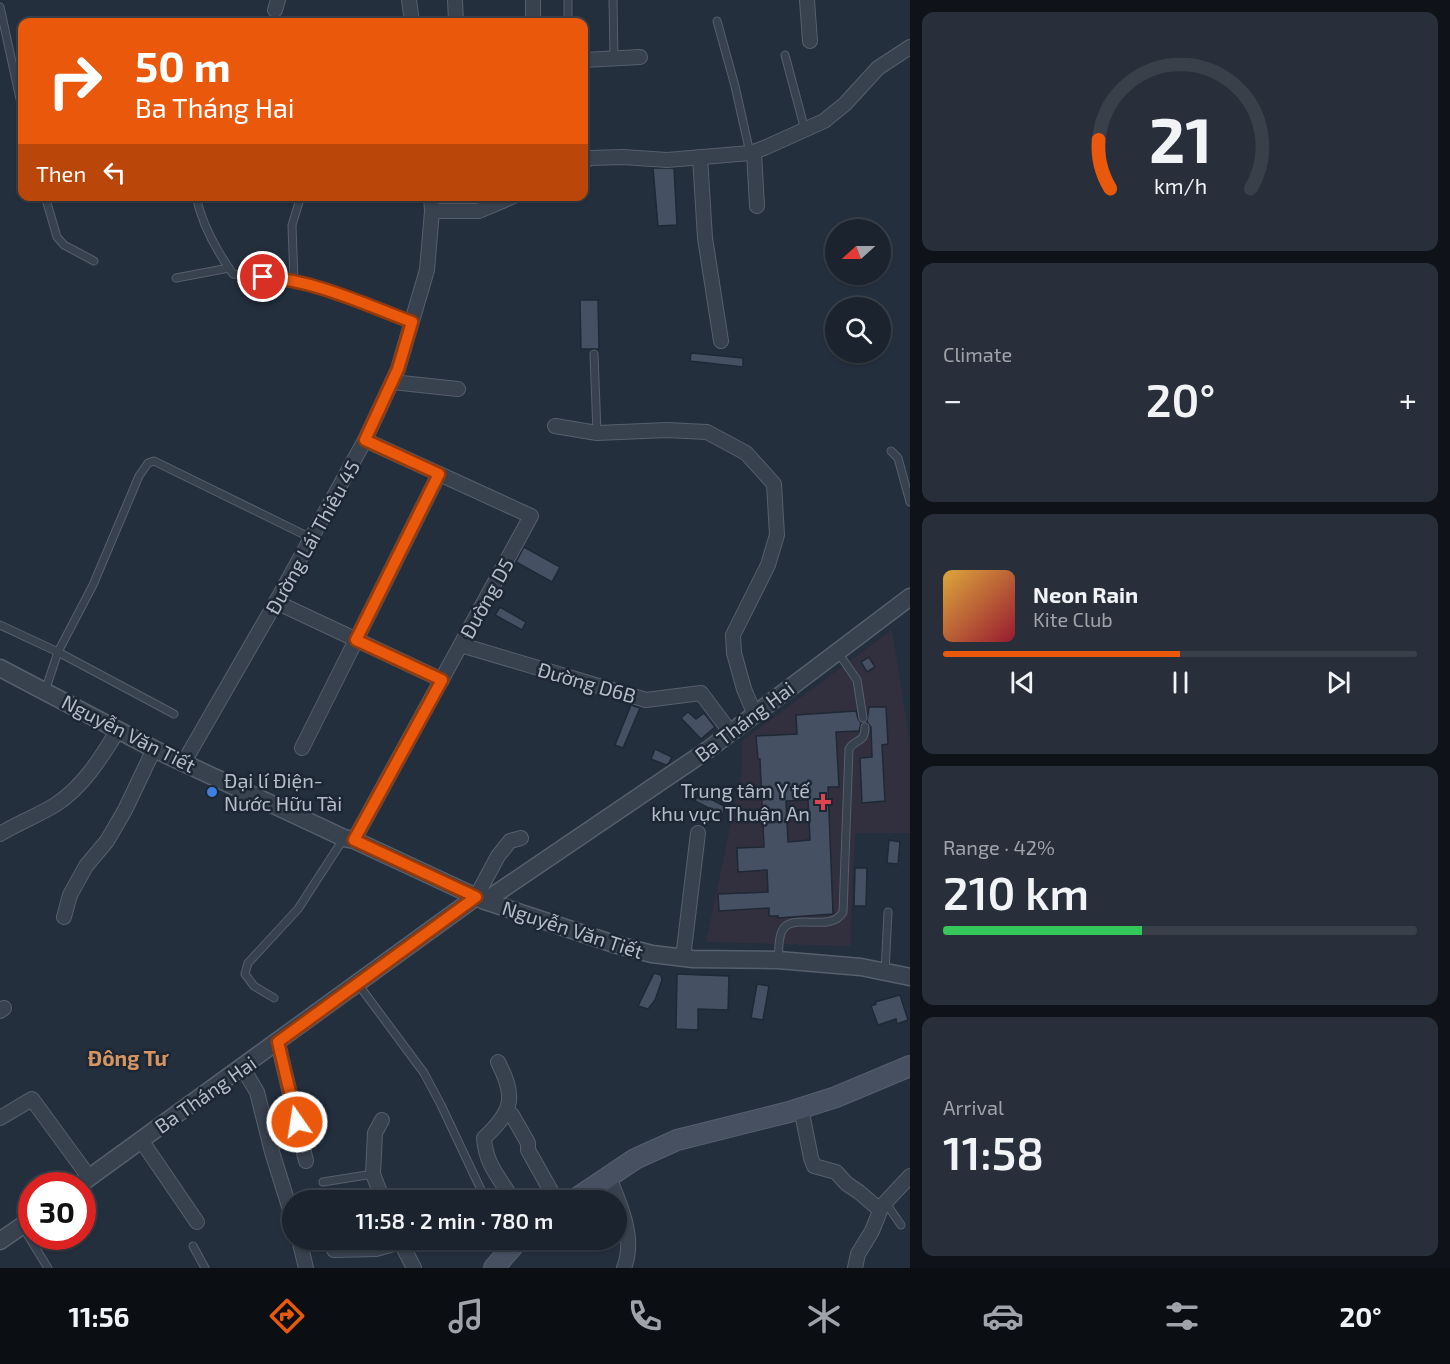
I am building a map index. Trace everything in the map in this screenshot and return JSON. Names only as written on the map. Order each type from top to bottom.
[{"type":"main road","points":[[589,1190],[635,1159],[677,1140],[836,1097],[910,1066]]},
{"type":"main road","points":[[494,1268],[510,1250]]},
{"type":"street","points":[[409,0],[411,18]]},
{"type":"street","points":[[455,0],[456,18]]},
{"type":"street","points":[[533,0],[533,18]]},
{"type":"street","points":[[807,0],[810,41]]},
{"type":"street","points":[[588,159],[623,157],[667,160],[752,152],[824,121],[845,104],[878,68],[910,47]]},
{"type":"street","points":[[588,60],[640,57]]},
{"type":"street","points":[[752,152],[757,206]]},
{"type":"street","points":[[700,157],[705,238],[721,341]]},
{"type":"street","points":[[432,204],[479,211],[502,201]]},
{"type":"street","name":"Đường Lái Thiêu 45","points":[[184,762],[365,440],[398,369],[427,270],[432,204]]},
{"type":"street","points":[[392,382],[458,388]]},
{"type":"street","points":[[555,426],[597,433],[667,430],[707,432],[746,453],[774,484],[777,535],[768,566],[733,635],[734,653],[744,689],[755,714]]},
{"type":"street","points":[[302,748],[439,474],[365,440]]},
{"type":"street","name":"Đường D5","points":[[349,839],[442,680],[531,516],[439,474]]},
{"type":"street","name":"Ba Tháng Hai","points":[[96,1172],[358,984],[481,899],[731,733],[910,597]]},
{"type":"street","points":[[276,602],[442,680]]},
{"type":"street","name":"Đường D6B","points":[[461,645],[646,700],[701,693],[731,733]]},
{"type":"street","name":"Nguyễn Văn Tiết","points":[[0,668],[154,749],[481,899],[614,944],[652,954],[683,958],[778,960],[861,967],[910,977]]},
{"type":"street","points":[[0,834],[53,806],[73,792],[96,764],[118,730]]},
{"type":"street","points":[[64,917],[70,895],[86,866],[107,841],[125,810],[154,749]]},
{"type":"street","points":[[683,958],[698,833]]},
{"type":"street","points":[[481,899],[498,856],[510,841],[520,838]]},
{"type":"street","points":[[278,1042],[306,1161]]},
{"type":"street","points":[[498,1062],[507,1081],[507,1113],[484,1138],[485,1153],[506,1190]]},
{"type":"street","points":[[242,1067],[256,1092],[284,1190]]},
{"type":"street","points":[[0,1101],[5,1115],[32,1099],[78,1172]]},
{"type":"street","points":[[801,1108],[814,1166],[836,1172],[847,1184],[883,1206]]},
{"type":"street","points":[[507,1113],[512,1115],[517,1123],[528,1143],[528,1150],[550,1190]]},
{"type":"street","points":[[379,1190],[373,1174],[375,1133],[382,1120]]},
{"type":"street","points":[[141,1140],[197,1222]]},
{"type":"street","points":[[855,1268],[858,1254],[883,1206],[910,1176]]},
{"type":"street","points":[[609,1177],[623,1213],[629,1238],[624,1268]]},
{"type":"street","points":[[0,1241],[18,1228]]},
{"type":"street","points":[[302,1250],[306,1268]]},
{"type":"street","points":[[405,1250],[414,1268]]},
{"type":"lane","points":[[568,0],[568,18]]},
{"type":"lane","points":[[613,0],[614,58]]},
{"type":"lane","points":[[0,7],[18,90]]},
{"type":"lane","points":[[717,21],[752,152]]},
{"type":"lane","points":[[785,55],[805,130]]},
{"type":"lane","points":[[46,201],[57,237],[64,245],[94,261]]},
{"type":"lane","points":[[198,201],[219,256],[233,274],[294,282],[346,297],[412,322]]},
{"type":"lane","points":[[294,282],[292,225],[299,201]]},
{"type":"lane","points":[[176,278],[229,268]]},
{"type":"lane","points":[[594,354],[597,433]]},
{"type":"lane","points":[[891,451],[898,458],[910,502]]},
{"type":"lane","points":[[45,691],[58,652],[93,585],[139,476],[148,463],[154,461],[311,538]]},
{"type":"lane","points":[[0,625],[58,652],[174,714]]},
{"type":"lane","points":[[837,651],[857,680],[863,718]]},
{"type":"lane","points":[[778,960],[781,933],[785,926],[793,923],[833,922],[841,917],[843,912],[849,749],[851,745],[861,741],[864,737],[865,727]]},
{"type":"lane","points":[[274,998],[254,986],[245,974],[248,963],[297,909],[349,839]]},
{"type":"lane","points":[[885,972],[888,912]]},
{"type":"lane","points":[[358,984],[424,1073],[481,1190]]},
{"type":"lane","points":[[323,1182],[373,1174]]},
{"type":"lane","points":[[883,1206],[901,1225]]},
{"type":"lane","points":[[193,1246],[205,1268]]},
{"type":"lane","points":[[40,1250],[48,1268]]},
{"type":"shaded area","name":"Trung tâm Y tế khu vực Thuận An","points":[[892,630],[910,743],[910,833],[855,833],[850,946],[706,942],[742,771],[742,741]]},
{"type":"building","points":[[653,168],[674,168],[677,225],[658,226]]},
{"type":"building","points":[[580,300],[598,300],[599,349],[581,349]]},
{"type":"building","points":[[691,353],[743,358],[743,367],[690,361]]},
{"type":"building","points":[[524,547],[560,567],[552,582],[516,562]]},
{"type":"building","points":[[500,607],[526,622],[522,630],[495,615]]},
{"type":"building","points":[[869,657],[875,667],[867,672],[861,662]]},
{"type":"building","points":[[631,705],[640,708],[623,748],[615,745]]},
{"type":"building","points":[[869,707],[886,707],[888,744],[882,745],[885,801],[862,803],[860,758],[872,757],[871,727],[867,722]]},
{"type":"building","points":[[856,711],[861,723],[859,731],[836,732],[839,787],[828,787],[833,914],[778,918],[778,916],[769,916],[769,908],[719,911],[718,894],[768,892],[767,870],[738,872],[737,848],[764,847],[760,759],[758,759],[756,736],[797,734],[796,715]],"holes":[[[808,800],[810,840],[788,842],[786,801]]]},
{"type":"building","points":[[688,712],[696,719],[704,713],[715,727],[701,739],[681,718]]},
{"type":"building","points":[[655,749],[672,757],[669,763],[666,765],[651,759]]},
{"type":"building","points":[[699,793],[726,807],[722,815],[695,801]]},
{"type":"building","points":[[889,840],[900,842],[898,864],[887,863]]},
{"type":"building","points":[[855,868],[867,868],[866,906],[854,906]]},
{"type":"building","points":[[654,973],[661,975],[662,980],[655,1000],[648,1009],[638,1006]]},
{"type":"building","points":[[677,974],[729,976],[728,1010],[698,1009],[698,1030],[676,1029]]},
{"type":"building","points":[[757,984],[769,986],[763,1020],[751,1018]]},
{"type":"building","points":[[900,995],[908,1020],[897,1024],[896,1019],[878,1025],[871,1006],[876,1004],[875,1002]]},
{"type":"place","name":"Đại lí Điện- Nước Hữu Tài","points":[[212,792]]},
{"type":"place","name":"Trung tâm Y tế khu vực Thuận An","points":[[823,802]]},
{"type":"district","name":"Đông Tư","points":[[128,1057]]},
{"type":"route","points":[[263,277],[314,286],[412,322],[398,369],[365,440],[439,474],[356,640],[442,680],[354,840],[476,897],[278,1042],[297,1122]]}]
